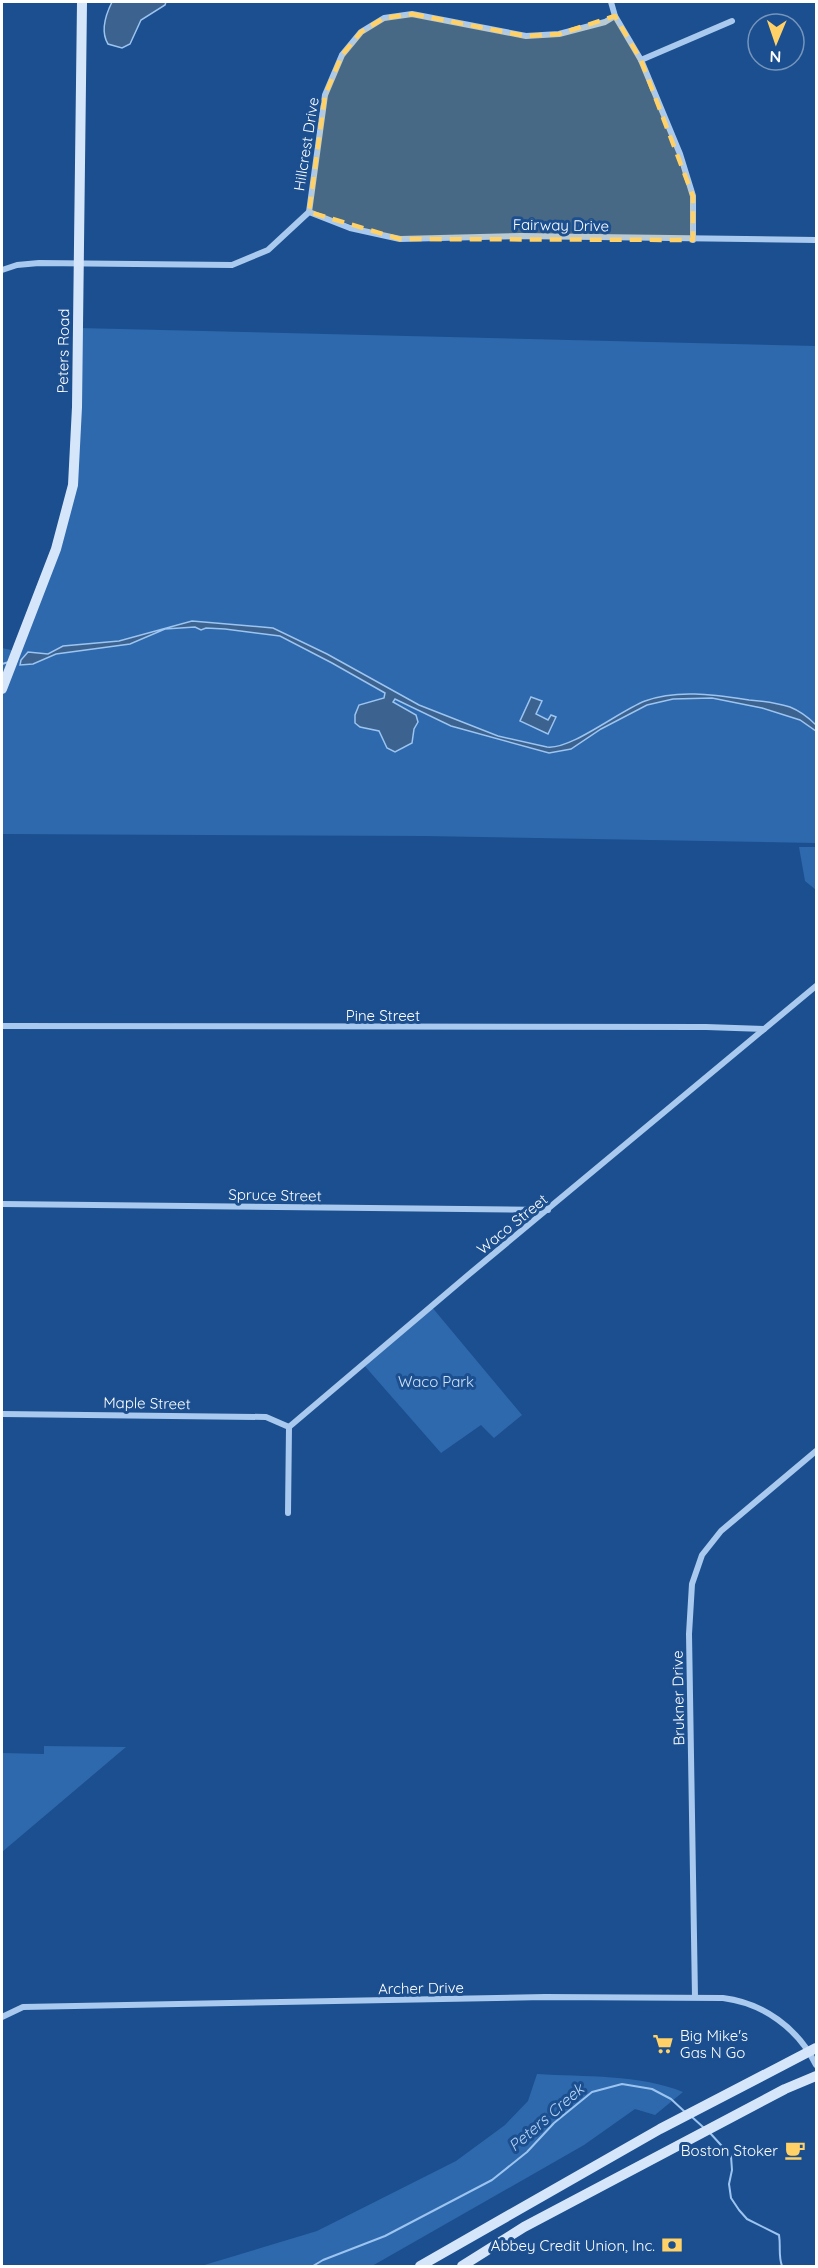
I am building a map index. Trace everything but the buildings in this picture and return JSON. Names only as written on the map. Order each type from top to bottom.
[{"type":"main road","name":"Peters Road","points":[[2,686],[56,549],[73,485],[77,407],[82,2]]},
{"type":"main road","points":[[420,2266],[660,2129],[813,2049]]},
{"type":"main road","points":[[462,2266],[524,2227],[726,2120],[816,2076]]},
{"type":"main road","points":[[515,2212],[524,2227]]},
{"type":"street","points":[[611,2],[615,16],[641,60],[680,154],[693,196],[693,240]]},
{"type":"street","name":"Hillcrest Drive","points":[[2,270],[26,263],[232,265],[268,250],[309,212],[325,95],[342,56],[361,32],[384,18],[412,14],[526,36],[559,34],[605,22],[615,16]]},
{"type":"street","points":[[641,60],[732,21]]},
{"type":"street","name":"Fairway Drive","points":[[309,212],[350,228],[400,239],[521,236],[816,240]]},
{"type":"street","name":"Waco Street","points":[[290,1426],[816,986]]},
{"type":"street","name":"Pine Street","points":[[2,1026],[764,1029]]},
{"type":"street","name":"Spruce Street","points":[[2,1204],[548,1210]]},
{"type":"street","name":"Maple Street","points":[[2,1414],[266,1417],[290,1426]]},
{"type":"street","points":[[288,1514],[290,1426]]},
{"type":"street","name":"Brukner Drive","points":[[695,1997],[689,1634],[692,1584],[702,1556],[722,1531],[816,1452]]},
{"type":"street","name":"Archer Drive","points":[[2,2017],[23,2007],[545,1997],[695,1997],[741,2000],[757,2007],[790,2028],[813,2049],[816,2065]]},
{"type":"highlighted area","points":[[412,14],[526,36],[559,34],[615,16],[641,60],[693,196],[693,240],[400,239],[309,212],[325,95],[342,55],[361,32],[384,18]]},
{"type":"green space","points":[[78,328],[816,346],[816,843],[424,836],[2,834],[2,648],[16,651],[73,485]]},
{"type":"green space","points":[[799,847],[816,847],[816,890],[805,881]]},
{"type":"green space","name":"Waco Park","points":[[431,1306],[522,1415],[494,1438],[481,1425],[441,1453],[363,1364]]},
{"type":"green space","points":[[44,1746],[126,1747],[2,1852],[2,1753],[44,1754]]},
{"type":"green space","points":[[537,2074],[630,2079],[683,2092],[655,2115],[635,2109],[584,2145],[372,2266],[201,2266],[317,2231],[456,2161],[505,2125],[528,2101]]},
{"type":"shaded area","points":[[112,2],[166,2],[165,5],[141,20],[130,44],[122,48],[108,44],[104,34],[106,17]]},
{"type":"shaded area","points":[[192,621],[273,628],[327,654],[419,705],[498,736],[547,747],[557,746],[582,736],[645,701],[683,694],[723,696],[790,707],[816,725],[816,731],[800,720],[762,708],[712,698],[673,699],[647,705],[601,729],[571,749],[549,753],[451,726],[395,699],[393,702],[416,715],[418,722],[414,729],[412,743],[395,752],[387,748],[379,731],[360,727],[355,723],[359,705],[384,698],[385,693],[280,636],[225,629],[201,630],[195,627],[165,629],[130,644],[56,654],[33,664],[20,665],[28,652],[48,654],[63,646],[119,641]]},
{"type":"shaded area","points":[[531,697],[542,701],[536,714],[548,720],[551,715],[556,717],[548,734],[520,721]]},
{"type":"waterway","points":[[2,664],[9,662]]},
{"type":"waterway","name":"Peters Creek","points":[[313,2266],[385,2236],[492,2180],[527,2152],[554,2123],[592,2092],[622,2084],[652,2089],[671,2099],[685,2112]]},
{"type":"waterway","name":"Peters Creek","points":[[692,2117],[703,2127]]},
{"type":"waterway","name":"Peters Creek","points":[[710,2133],[731,2156],[732,2170],[729,2184],[731,2198],[747,2219],[779,2235],[782,2266]]},
{"type":"place","name":"Big Mike's Gas N Go","points":[[663,2044]]},
{"type":"place","name":"Boston Stoker","points":[[795,2150]]},
{"type":"place","name":"Abbey Credit Union, Inc.","points":[[672,2245]]}]
